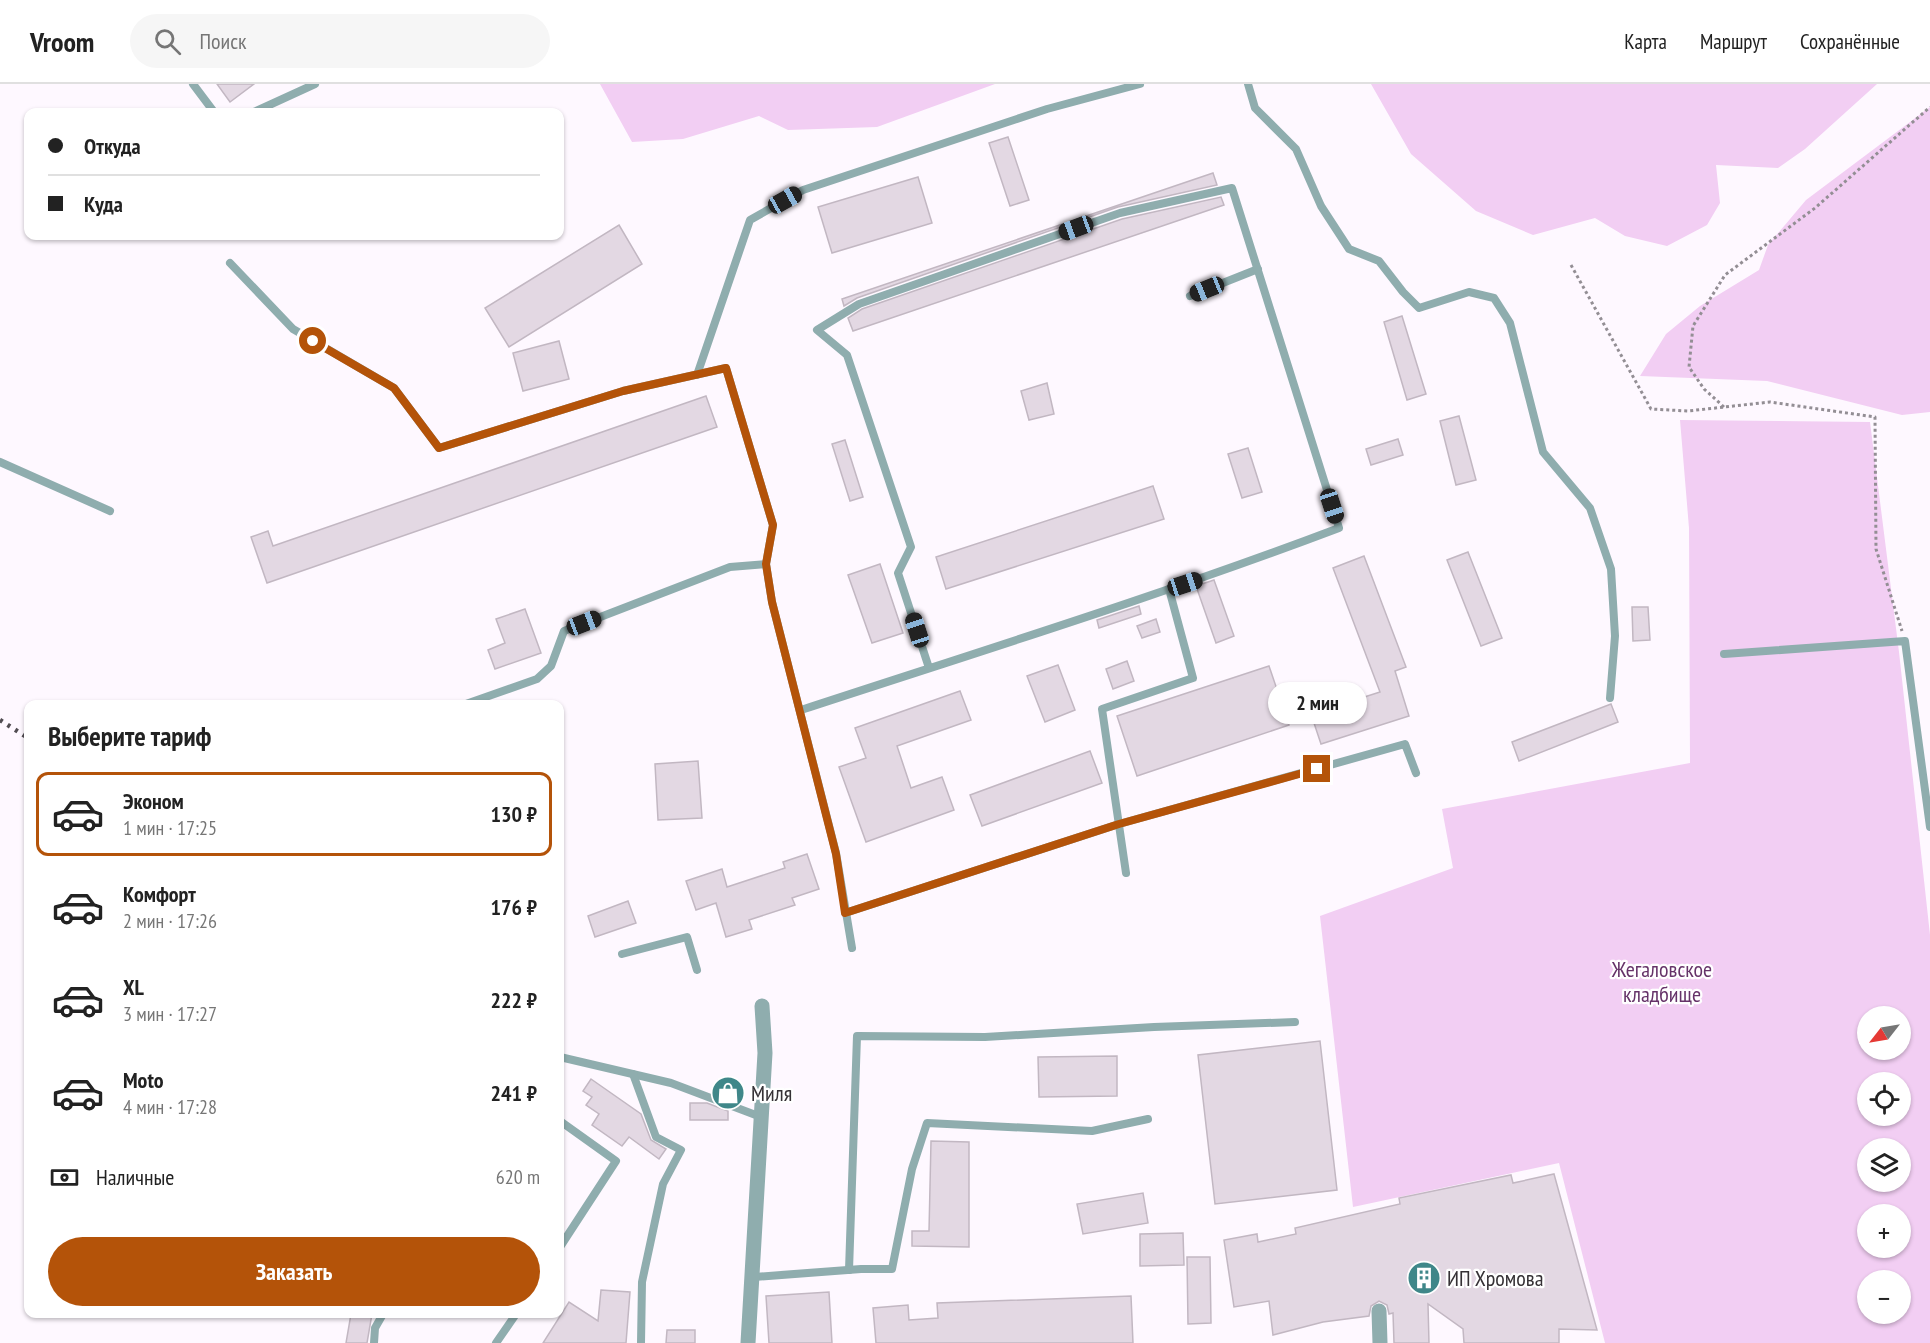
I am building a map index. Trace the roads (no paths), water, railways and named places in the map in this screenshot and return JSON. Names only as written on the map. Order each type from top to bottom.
[{"type":"street","points":[[748,1343],[754,1277],[765,1053],[762,1006]]},
{"type":"street","points":[[1379,1311],[1380,1343]]},
{"type":"lane","points":[[193,84],[211,108]]},
{"type":"lane","points":[[263,108],[315,84]]},
{"type":"lane","points":[[697,375],[750,220],[803,190],[1047,110],[1140,84]]},
{"type":"lane","points":[[1248,84],[1255,108],[1296,149],[1321,206],[1349,249],[1379,261],[1403,292],[1419,308],[1469,292],[1494,298],[1510,323],[1543,452],[1590,508],[1611,569],[1616,636],[1610,698]]},
{"type":"lane","points":[[801,710],[929,668],[1169,589],[1339,528],[1232,188],[1120,213],[859,304],[818,330],[847,355],[911,547],[898,573],[929,668]]},
{"type":"lane","points":[[230,263],[293,329],[394,388],[439,448],[623,391],[726,368],[773,525],[766,564],[772,602],[836,854],[852,948]]},
{"type":"lane","points":[[1190,296],[1258,269]]},
{"type":"lane","points":[[0,462],[110,511]]},
{"type":"lane","points":[[477,700],[537,679],[551,666],[564,631],[730,567],[766,564]]},
{"type":"lane","points":[[1126,873],[1102,709],[1192,678],[1169,589]]},
{"type":"lane","points":[[1724,654],[1905,641],[1930,827]]},
{"type":"lane","points":[[845,913],[1119,824],[1405,744],[1416,773]]},
{"type":"lane","points":[[622,954],[687,937],[697,970]]},
{"type":"lane","points":[[849,1270],[857,1036],[985,1037],[1154,1026],[1295,1022]]},
{"type":"lane","points":[[564,1058],[671,1083],[761,1117]]},
{"type":"lane","points":[[633,1074],[656,1137],[681,1150],[663,1184],[642,1282],[641,1343]]},
{"type":"lane","points":[[754,1277],[892,1269],[912,1169],[927,1123],[1092,1131],[1148,1119]]},
{"type":"lane","points":[[564,1125],[616,1161],[564,1241]]},
{"type":"lane","points":[[374,1343],[375,1328],[381,1318]]},
{"type":"lane","points":[[496,1343],[513,1318]]},
{"type":"railway","points":[[0,720],[24,735]]},
{"type":"place","name":"Миля","points":[[728,1093]]},
{"type":"place","name":"ИП Хромова","points":[[1424,1278]]},
{"type":"park label","name":"Жегаловское кладбище","points":[[1662,982]]}]
